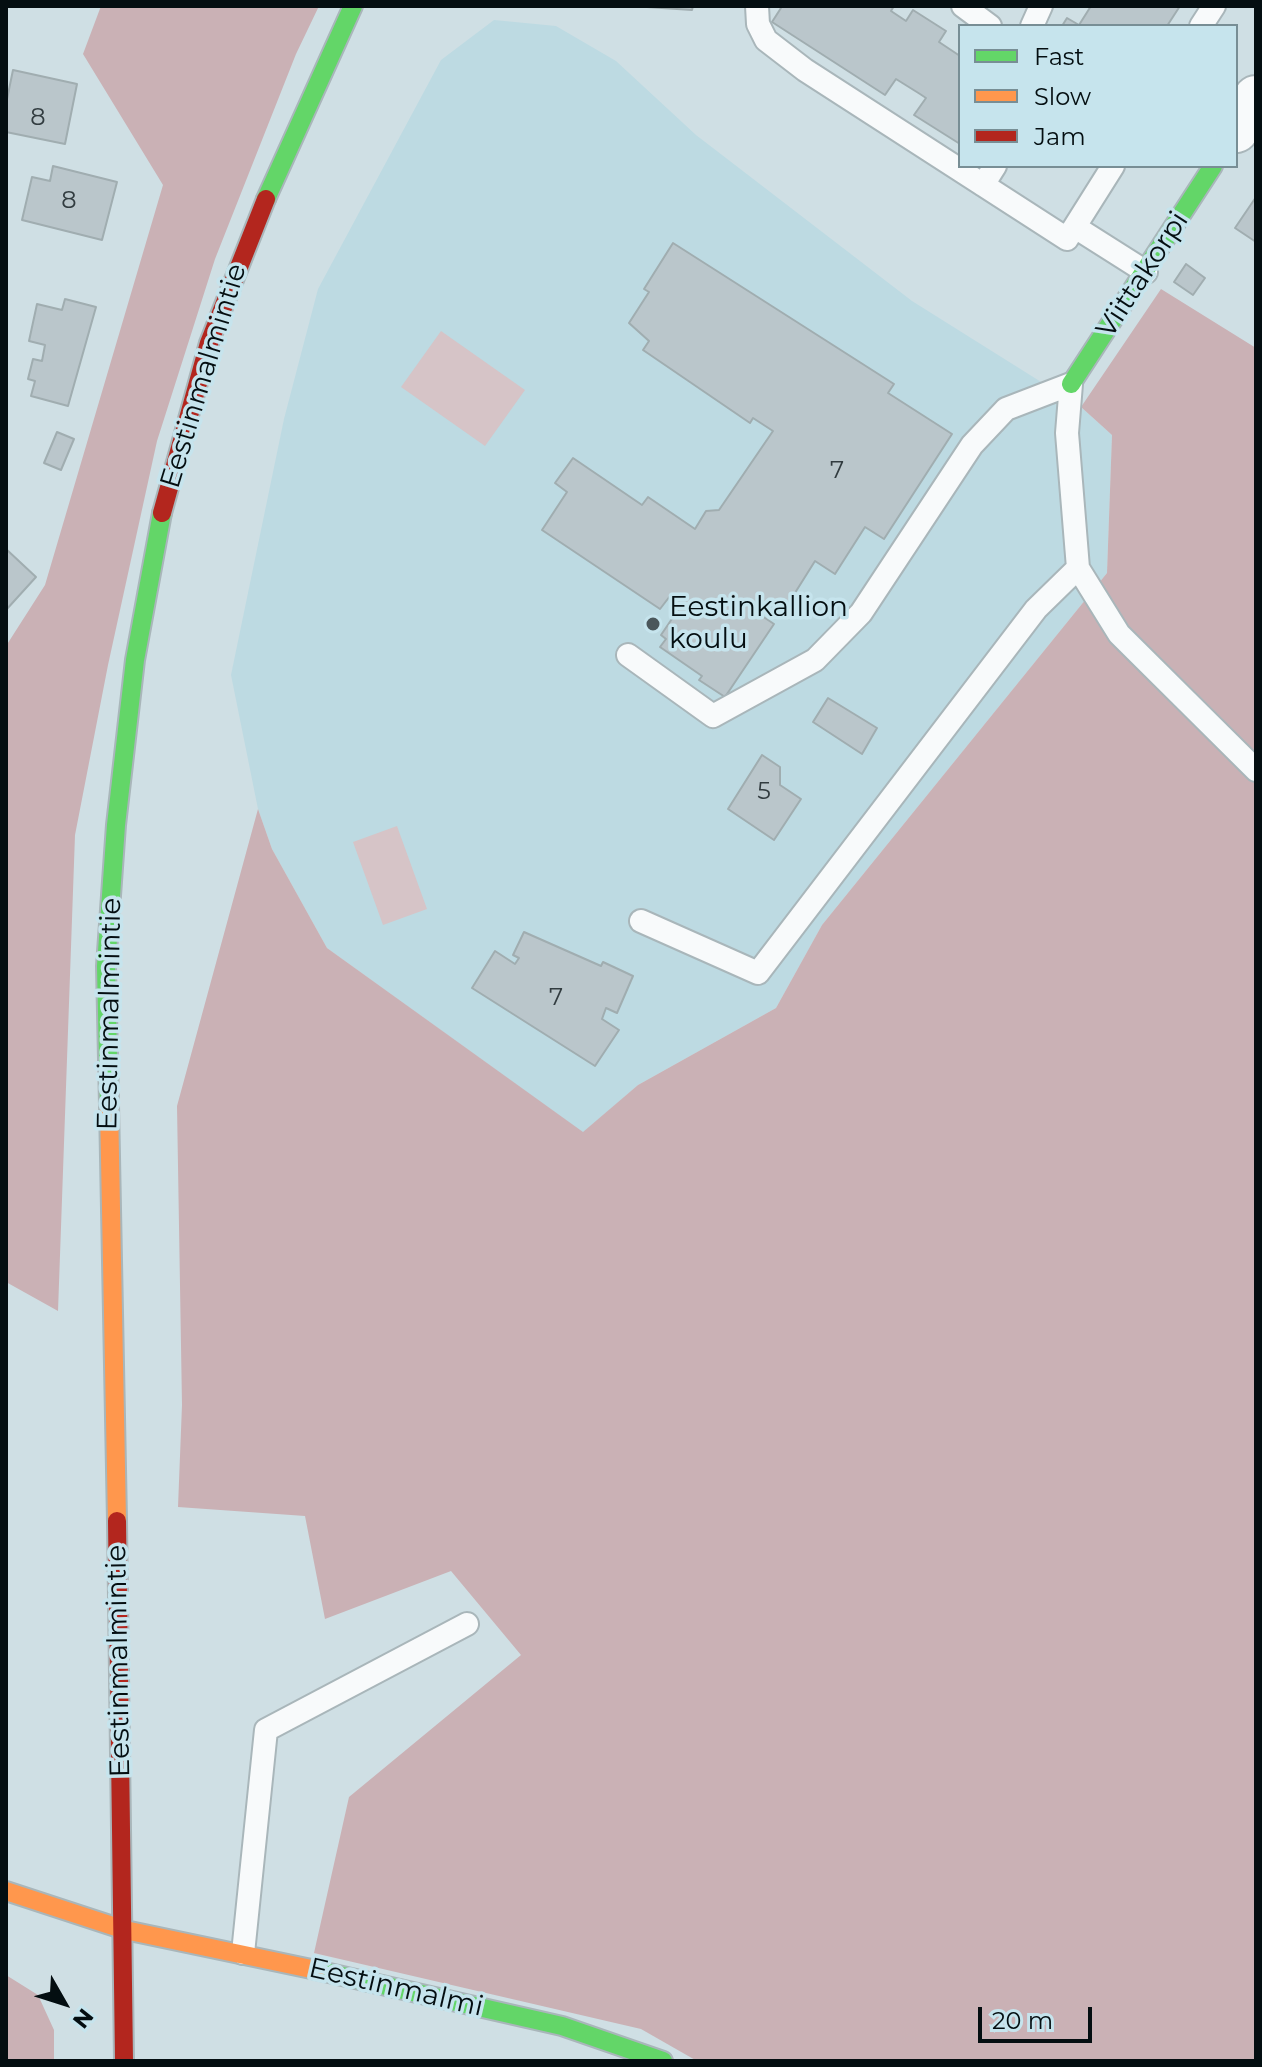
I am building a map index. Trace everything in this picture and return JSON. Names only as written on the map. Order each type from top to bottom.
[{"type":"street","name":"Eestinmalmintie","points":[[124,2061],[125,1930],[106,966],[135,660],[165,499],[209,343],[284,154],[353,6]]},
{"type":"street","points":[[1238,127],[1256,98]]},
{"type":"street","name":"Viittakorpi","points":[[1071,384],[1212,168]]},
{"type":"street","name":"Eestinmalmi","points":[[6,1891],[125,1930],[243,1953],[562,2026],[663,2061]]},
{"type":"lane","points":[[757,6],[758,24],[766,40],[822,82],[958,159]]},
{"type":"lane","points":[[963,6],[987,24]]},
{"type":"lane","points":[[1202,24],[1214,6]]},
{"type":"lane","points":[[989,176],[1067,239],[1112,168]]},
{"type":"lane","points":[[1075,227],[1146,272]]},
{"type":"lane","points":[[628,655],[713,716],[815,660],[861,613],[972,445],[1006,409],[1071,384],[1067,433],[1078,568],[1119,634],[1256,770]]},
{"type":"lane","points":[[641,921],[758,973],[1036,609],[1078,568]]},
{"type":"lane","points":[[243,1953],[266,1730],[467,1624]]},
{"type":"shaded area","points":[[101,6],[319,6],[296,54],[215,259],[157,441],[108,665],[75,835],[58,1311],[6,1282],[6,646],[45,585],[163,185],[83,54]]},
{"type":"shaded area","name":"Eestinkallion koulu","points":[[494,20],[556,26],[616,61],[696,135],[912,301],[1081,407],[1112,435],[1107,573],[822,925],[776,1008],[638,1085],[583,1133],[327,948],[272,849],[258,809],[231,675],[284,419],[318,289],[441,60]]},
{"type":"shaded area","points":[[1161,289],[1256,348],[1256,2061],[697,2061],[641,2029],[314,1953],[349,1797],[521,1655],[451,1571],[325,1619],[305,1516],[178,1507],[182,1405],[177,1106],[258,809],[272,849],[327,948],[583,1132],[638,1085],[776,1008],[822,925],[1107,573],[1112,435],[1081,407]]},
{"type":"shaded area","points":[[441,331],[525,390],[485,446],[401,387]]},
{"type":"shaded area","points":[[397,826],[427,909],[383,925],[353,842]]},
{"type":"shaded area","points":[[6,1975],[38,1995],[54,2030],[54,2061],[6,2061]]},
{"type":"building","points":[[632,6],[693,6],[692,10]]},
{"type":"building","points":[[778,6],[894,6],[891,11],[906,21],[913,10],[946,31],[939,42],[958,55],[958,143],[914,115],[926,98],[920,94],[896,79],[885,95],[772,22],[781,8]]},
{"type":"building","points":[[1091,6],[1180,6],[1168,24],[1080,24]]},
{"type":"building","points":[[1067,18],[1077,24],[1063,24]]},
{"type":"building","points":[[13,70],[77,84],[65,144],[6,132],[6,104]]},
{"type":"building","points":[[53,166],[117,182],[102,240],[22,220],[32,177],[50,181]]},
{"type":"building","points":[[1256,197],[1256,242],[1235,228]]},
{"type":"building","points":[[673,243],[894,384],[888,393],[952,434],[884,539],[865,527],[835,574],[815,561],[788,604],[771,603],[762,616],[774,624],[725,697],[699,680],[702,676],[660,647],[666,639],[661,635],[682,604],[670,596],[660,609],[542,530],[567,492],[555,483],[573,458],[642,505],[648,497],[695,529],[706,511],[719,510],[773,431],[753,418],[750,423],[643,350],[649,341],[629,323],[649,292],[644,289]]},
{"type":"building","points":[[1186,264],[1205,278],[1193,295],[1174,282]]},
{"type":"building","points":[[65,299],[96,307],[68,406],[31,396],[35,381],[28,379],[33,359],[42,361],[45,345],[29,341],[37,304],[62,310]]},
{"type":"building","points":[[57,432],[74,439],[61,470],[44,463]]},
{"type":"building","points":[[6,549],[36,577],[6,610]]},
{"type":"building","points":[[828,698],[877,728],[862,754],[813,722]]},
{"type":"building","points":[[762,755],[780,767],[780,785],[801,799],[774,840],[728,809]]},
{"type":"building","points":[[524,932],[601,966],[603,962],[633,976],[617,1013],[606,1008],[602,1019],[619,1030],[595,1066],[472,988],[495,951],[515,964],[519,958],[513,955]]},
{"type":"traffic: fast","points":[[266,199],[353,6]]},
{"type":"traffic: fast","points":[[1071,384],[1212,168]]},
{"type":"traffic: fast","points":[[109,1105],[106,966],[116,825],[135,660],[162,513]]},
{"type":"traffic: fast","points":[[316,1970],[562,2026],[663,2061]]},
{"type":"traffic: slow","points":[[109,1105],[117,1521]]},
{"type":"traffic: slow","points":[[6,1891],[125,1930],[316,1970]]},
{"type":"traffic: jam","points":[[162,513],[209,343],[266,199]]},
{"type":"traffic: jam","points":[[117,1521],[124,2061]]},
{"type":"place","name":"Eestinkallion koulu","points":[[653,624]]}]
